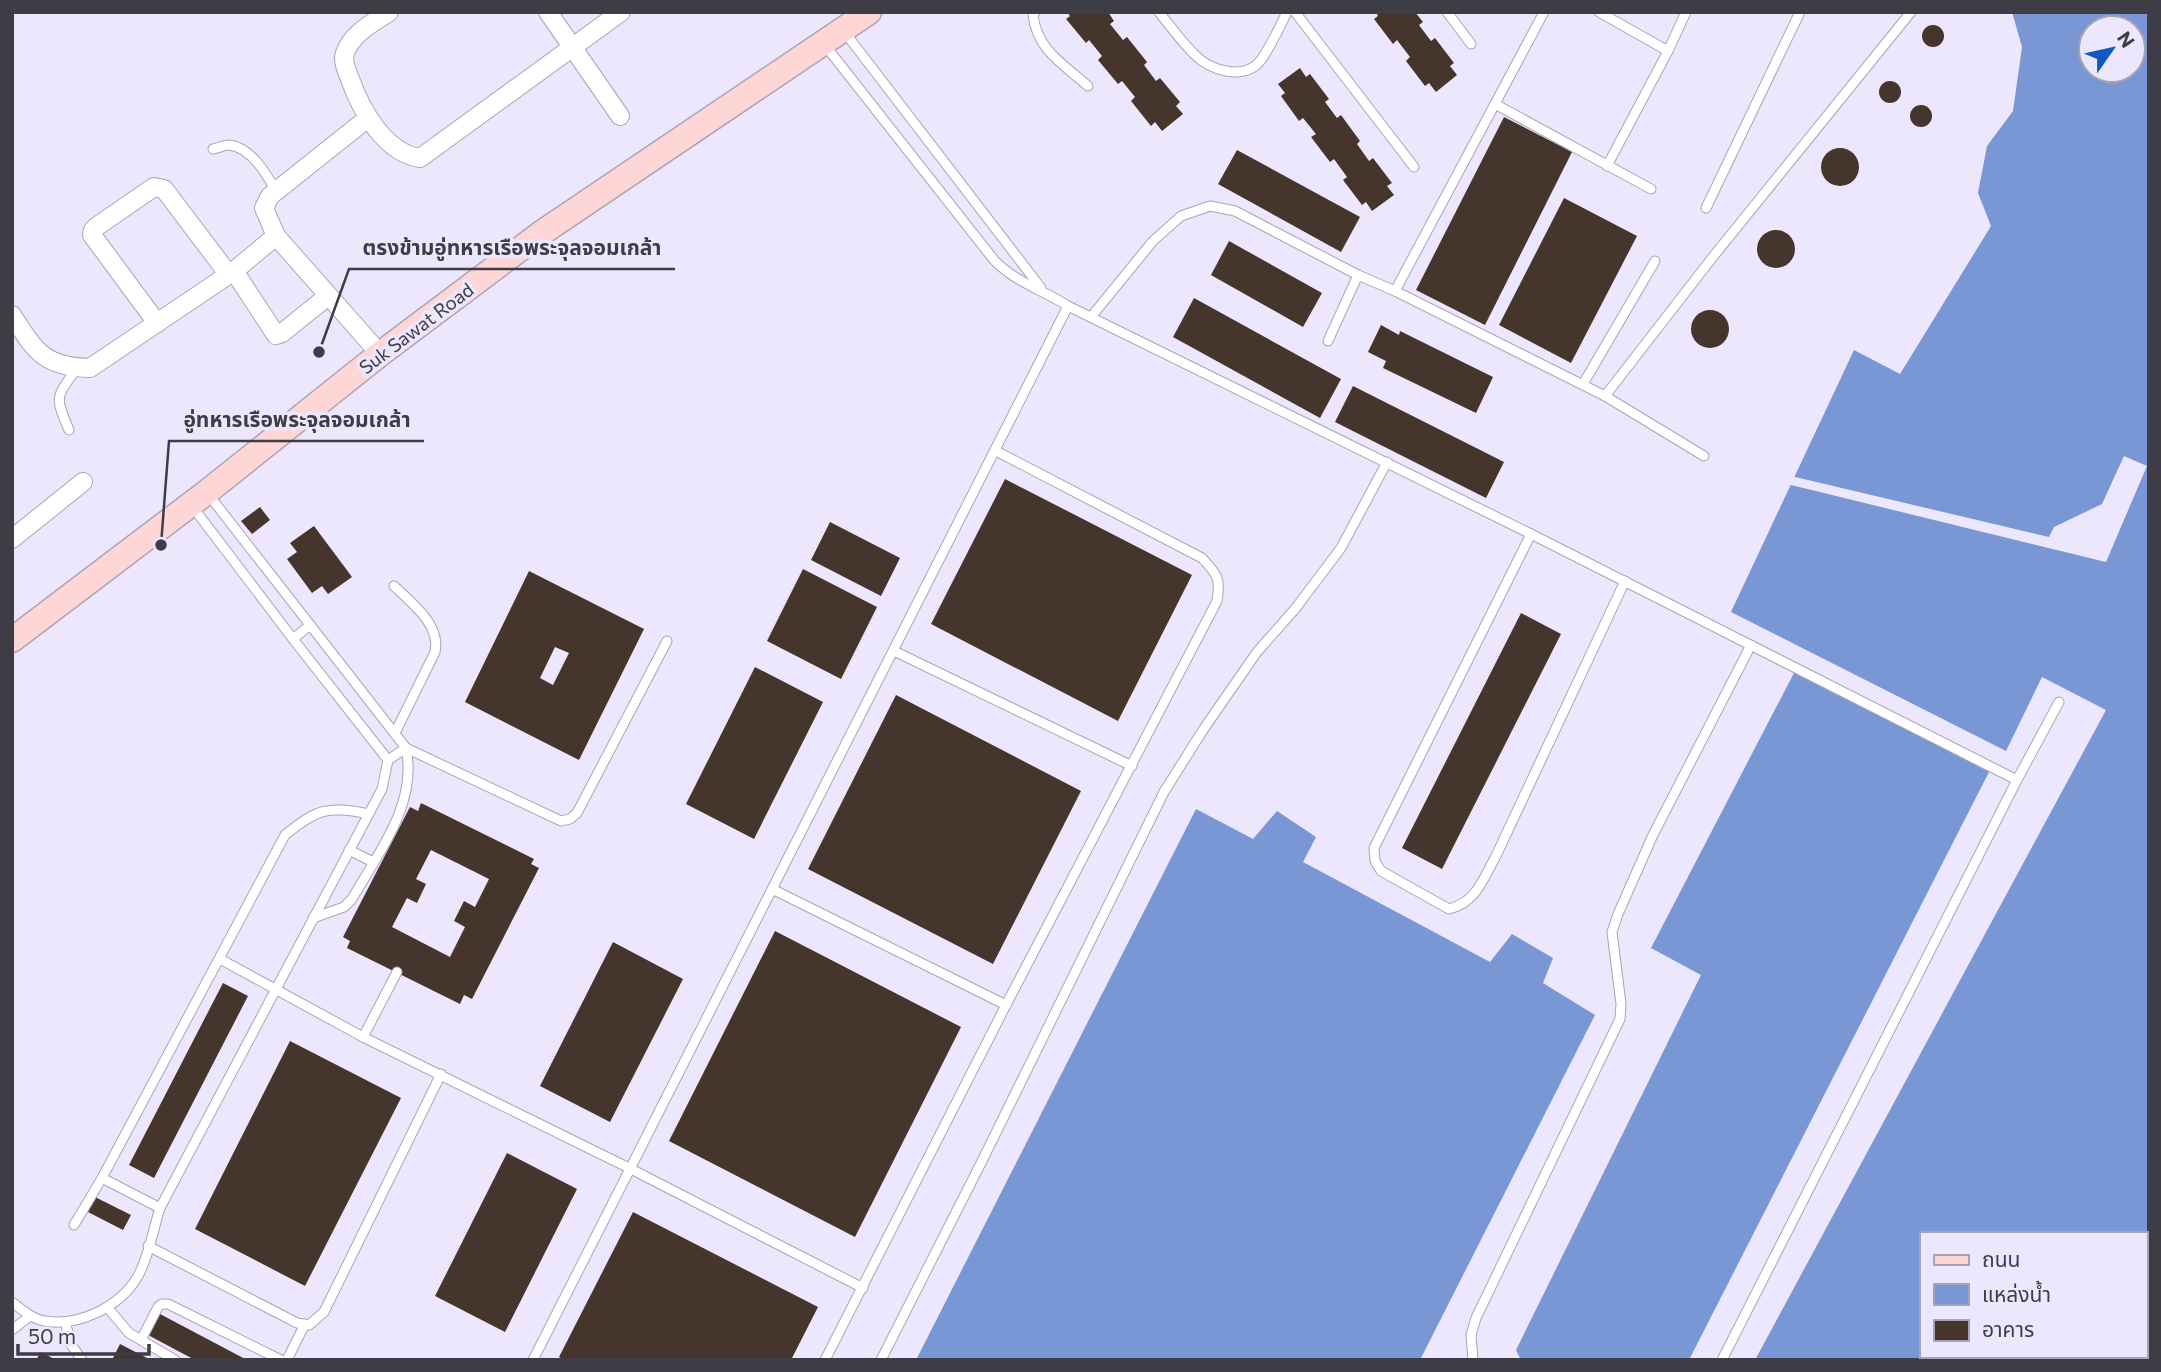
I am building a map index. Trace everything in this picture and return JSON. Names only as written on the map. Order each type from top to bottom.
[{"type":"main road","name":"Suk Sawat Road","points":[[12,640],[199,498],[380,354],[540,234],[869,12]]},
{"type":"street","points":[[389,12],[355,36],[345,54],[345,66],[357,99],[368,118],[386,139],[407,156],[420,158],[621,12]]},
{"type":"street","points":[[548,12],[620,116]]},
{"type":"street","points":[[368,118],[270,196],[264,208],[276,236],[380,354]]},
{"type":"street","points":[[157,323],[92,236],[96,227],[154,187],[164,189],[276,335],[333,302]]},
{"type":"street","points":[[12,315],[29,341],[46,359],[65,368],[90,368],[231,273],[276,236]]},
{"type":"street","points":[[12,351],[29,341]]},
{"type":"street","points":[[12,539],[83,482]]},
{"type":"lane","points":[[1035,12],[1035,31],[1048,52],[1087,86]]},
{"type":"lane","points":[[1159,12],[1195,55],[1214,67],[1247,72],[1260,62],[1287,12]]},
{"type":"lane","points":[[1295,12],[1414,167]]},
{"type":"lane","points":[[1447,12],[1471,44]]},
{"type":"lane","points":[[1395,291],[1544,12]]},
{"type":"lane","points":[[1599,12],[1668,51]]},
{"type":"lane","points":[[1607,166],[1686,12]]},
{"type":"lane","points":[[1706,208],[1800,12]]},
{"type":"lane","points":[[1605,396],[1712,258],[1911,12]]},
{"type":"lane","points":[[833,36],[1042,290]]},
{"type":"lane","points":[[833,36],[994,260],[1018,280],[1388,462],[2017,780]]},
{"type":"lane","points":[[1495,104],[1651,189]]},
{"type":"lane","points":[[213,149],[230,145],[245,152],[266,174],[276,191]]},
{"type":"lane","points":[[1091,317],[1153,241],[1181,216],[1210,206],[1235,211],[1359,275],[1583,384],[1704,456]]},
{"type":"lane","points":[[1583,384],[1656,261]]},
{"type":"lane","points":[[1328,341],[1359,275]]},
{"type":"lane","points":[[533,1360],[1068,306]]},
{"type":"lane","points":[[69,430],[58,404],[58,394],[77,368]]},
{"type":"lane","points":[[825,1360],[1006,1004],[1217,601],[1220,585],[1216,574],[1202,558],[996,451]]},
{"type":"lane","points":[[881,1360],[1164,792],[1257,652],[1295,609],[1341,548],[1388,462]]},
{"type":"lane","points":[[199,498],[310,625],[406,748],[410,763],[409,781],[398,818],[352,899],[344,907],[313,918]]},
{"type":"lane","points":[[199,498],[293,639],[388,760]]},
{"type":"lane","points":[[1531,534],[1374,848],[1375,860],[1381,871],[1449,909],[1472,898],[1495,858],[1625,581]]},
{"type":"lane","points":[[394,586],[425,616],[437,642],[435,652],[395,733]]},
{"type":"lane","points":[[293,639],[310,625]]},
{"type":"lane","points":[[406,748],[561,821],[570,819],[577,813],[667,641]]},
{"type":"lane","points":[[1473,1360],[1471,1335],[1476,1318],[1620,1019],[1621,996],[1612,932],[1618,914],[1653,835],[1751,645]]},
{"type":"lane","points":[[894,651],[1132,766]]},
{"type":"lane","points":[[1723,1360],[2059,702]]},
{"type":"lane","points":[[12,1302],[30,1316],[43,1321],[65,1322],[107,1307],[122,1296],[138,1276],[160,1208],[382,789],[388,760],[406,748]]},
{"type":"lane","points":[[74,1224],[102,1178],[285,835],[315,813],[337,807],[369,814]]},
{"type":"lane","points":[[349,850],[373,862]]},
{"type":"lane","points":[[772,889],[1006,1004]]},
{"type":"lane","points":[[220,960],[363,1037],[442,1074],[863,1288]]},
{"type":"lane","points":[[363,1037],[397,972]]},
{"type":"lane","points":[[148,1246],[297,1323],[309,1325],[324,1312],[442,1074]]},
{"type":"lane","points":[[102,1178],[160,1208]]},
{"type":"lane","points":[[141,1340],[158,1307],[168,1304],[281,1360]]},
{"type":"lane","points":[[107,1307],[129,1333],[175,1360]]},
{"type":"lane","points":[[12,1330],[30,1316]]},
{"type":"lane","points":[[65,1322],[72,1346],[82,1360]]},
{"type":"lane","points":[[287,1360],[305,1324]]},
{"type":"water","points":[[2012,12],[2149,12],[2149,1360],[1755,1360],[2106,710],[2042,677],[2006,751],[1731,612],[1854,350],[1900,374],[1991,226],[1978,193],[1987,146],[2013,111],[2022,47]]},
{"type":"water","points":[[1795,671],[1989,772],[1689,1360],[1521,1360],[1516,1350],[1701,975],[1651,948]]},
{"type":"water","points":[[1196,809],[1253,839],[1277,811],[1316,837],[1303,862],[1490,962],[1512,934],[1553,958],[1543,983],[1595,1015],[1420,1360],[916,1360]]},
{"type":"pier","points":[[2124,456],[2147,466],[2106,562],[1787,484],[1791,476],[2049,537],[2054,527],[2102,504]]},
{"type":"building","points":[[1067,12],[1108,12],[1114,21],[1110,24],[1123,40],[1127,37],[1147,62],[1144,65],[1156,81],[1160,78],[1180,102],[1176,106],[1183,114],[1162,131],[1155,122],[1151,126],[1131,101],[1135,97],[1122,81],[1118,84],[1098,60],[1102,56],[1089,40],[1086,43],[1066,19],[1070,16]]},
{"type":"building","points":[[1376,12],[1415,12],[1423,22],[1419,25],[1431,41],[1435,38],[1454,63],[1450,66],[1457,75],[1436,92],[1429,83],[1425,86],[1406,61],[1410,57],[1397,40],[1393,44],[1374,19],[1378,16]]},
{"type":"building","points":[[1933,25],[1941,28],[1944,36],[1941,44],[1933,47],[1925,44],[1922,36],[1925,28]]},
{"type":"building","points":[[1300,68],[1306,77],[1310,74],[1329,99],[1325,102],[1337,118],[1341,115],[1360,141],[1357,144],[1369,161],[1373,158],[1392,183],[1387,186],[1394,195],[1372,211],[1366,202],[1362,205],[1343,180],[1347,177],[1334,159],[1330,162],[1311,137],[1316,134],[1303,118],[1299,121],[1281,96],[1285,93],[1278,84]]},
{"type":"building","points":[[1890,81],[1898,84],[1901,92],[1898,100],[1890,103],[1882,100],[1879,92],[1882,84]]},
{"type":"building","points":[[1921,105],[1929,108],[1932,116],[1929,124],[1921,127],[1913,124],[1910,116],[1913,108]]},
{"type":"building","points":[[1504,117],[1572,152],[1485,325],[1416,290]]},
{"type":"building","points":[[1840,148],[1854,153],[1859,167],[1854,181],[1840,186],[1826,181],[1821,167],[1826,153]]},
{"type":"building","points":[[1237,150],[1360,217],[1341,252],[1218,184]]},
{"type":"building","points":[[1564,198],[1637,236],[1571,363],[1499,325]]},
{"type":"building","points":[[1776,230],[1790,235],[1795,249],[1790,263],[1776,268],[1762,263],[1757,249],[1762,235]]},
{"type":"building","points":[[1229,241],[1322,293],[1303,327],[1211,275]]},
{"type":"building","points":[[1194,298],[1341,379],[1320,418],[1173,337]]},
{"type":"building","points":[[1710,310],[1724,315],[1729,329],[1724,343],[1710,348],[1696,343],[1691,329],[1696,315]]},
{"type":"building","points":[[1381,325],[1399,335],[1400,331],[1493,377],[1476,413],[1383,368],[1386,361],[1368,352]]},
{"type":"building","points":[[1353,386],[1504,462],[1486,498],[1335,422]]},
{"type":"building","points":[[1005,479],[1192,575],[1118,721],[931,624]]},
{"type":"building","points":[[260,507],[270,520],[252,534],[241,521]]},
{"type":"building","points":[[830,522],[900,558],[881,596],[811,560]]},
{"type":"building","points":[[314,526],[352,577],[328,594],[322,586],[312,593],[287,559],[297,552],[290,543]]},
{"type":"building","points":[[803,569],[877,607],[841,679],[767,641]]},
{"type":"building","points":[[529,571],[644,629],[579,760],[465,702]],"holes":[[[555,647],[569,653],[553,685],[540,678]]]},
{"type":"building","points":[[1521,613],[1561,634],[1442,869],[1402,848]]},
{"type":"building","points":[[755,667],[823,702],[754,839],[686,804]]},
{"type":"building","points":[[896,695],[1081,791],[993,964],[808,869]]},
{"type":"building","points":[[421,803],[534,859],[531,864],[539,868],[472,999],[464,995],[460,1004],[347,948],[350,941],[343,937],[410,807],[418,811]],"holes":[[[431,850],[489,879],[475,907],[464,901],[454,921],[465,927],[450,957],[392,927],[407,898],[417,903],[426,884],[416,879]]]},
{"type":"building","points":[[775,931],[961,1027],[855,1237],[669,1141]]},
{"type":"building","points":[[613,942],[683,979],[610,1122],[540,1086]]},
{"type":"building","points":[[223,983],[248,996],[154,1178],[129,1165]]},
{"type":"building","points":[[290,1041],[401,1098],[305,1286],[195,1229]]},
{"type":"building","points":[[507,1153],[577,1189],[505,1332],[435,1296]]},
{"type":"building","points":[[95,1197],[131,1215],[123,1230],[88,1212]]},
{"type":"building","points":[[633,1212],[818,1307],[791,1360],[564,1360],[559,1357]]},
{"type":"building","points":[[160,1314],[247,1360],[195,1360],[148,1335]]},
{"type":"building","points":[[120,1344],[151,1360],[112,1360]]},
{"type":"building","points":[[41,1352],[56,1360],[36,1360]]},
{"type":"place","name":"ตรงข้ามอู่ทหารเรือพระจุลจอมเกล้า","points":[[319,352]]},
{"type":"place","name":"อู่ทหารเรือพระจุลจอมเกล้า","points":[[161,545]]}]
